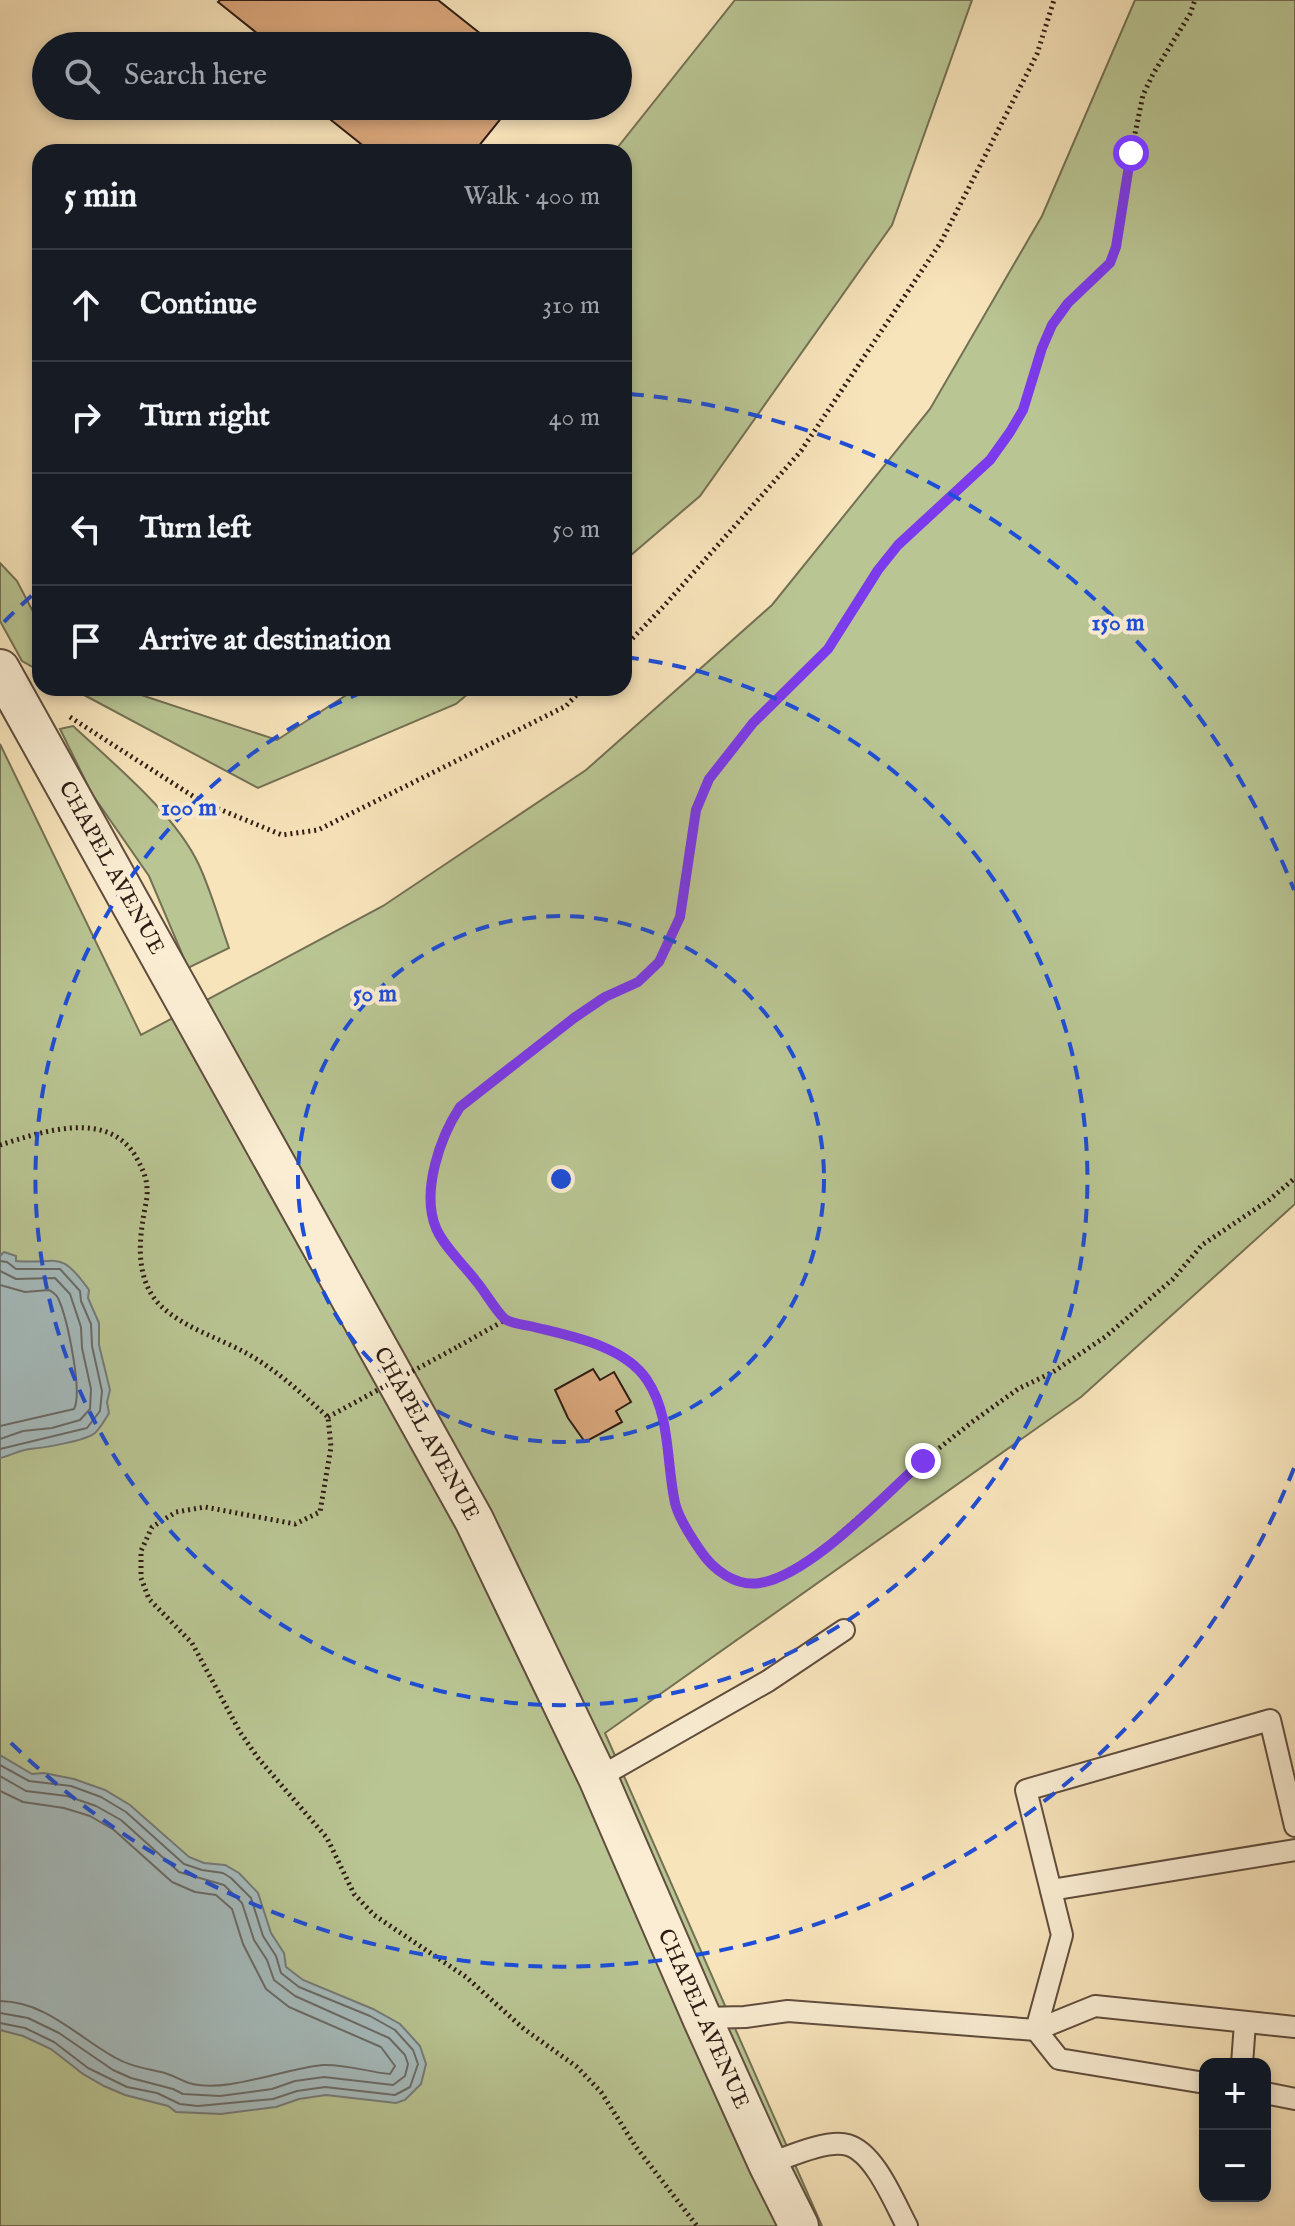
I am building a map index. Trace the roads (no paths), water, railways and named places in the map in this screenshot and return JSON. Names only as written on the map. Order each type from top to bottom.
[{"type":"street","name":"CHAPEL AVENUE","points":[[0,669],[474,1520],[598,1778],[702,2018],[799,2226]]},
{"type":"lane","points":[[598,1778],[768,1681],[844,1630]]},
{"type":"lane","points":[[1036,2030],[1062,1935],[1026,1790],[1270,1720],[1295,1826]]},
{"type":"lane","points":[[1051,1890],[1295,1850]]},
{"type":"lane","points":[[702,2018],[745,2017],[788,2011],[1036,2030],[1095,2006],[1295,2027]]},
{"type":"lane","points":[[1242,2058],[1245,2023]]},
{"type":"lane","points":[[1036,2030],[1059,2059],[1199,2082]]},
{"type":"lane","points":[[1271,2094],[1295,2099]]},
{"type":"lane","points":[[768,2164],[818,2147],[848,2145],[870,2159],[907,2226]]},
{"type":"water","points":[[4,1252],[16,1256],[16,1261],[64,1263],[89,1290],[88,1298],[99,1323],[99,1345],[110,1390],[107,1402],[109,1413],[95,1433],[0,1458],[0,1256]]},
{"type":"water","points":[[0,1755],[32,1774],[44,1773],[74,1779],[105,1790],[130,1805],[189,1857],[204,1863],[225,1865],[239,1873],[258,1893],[271,1933],[284,1953],[286,1967],[303,1980],[373,2009],[400,2024],[420,2046],[426,2064],[421,2084],[405,2100],[396,2103],[326,2095],[299,2099],[276,2107],[221,2114],[176,2112],[168,2106],[104,2086],[51,2049],[23,2036],[0,2030]]}]
